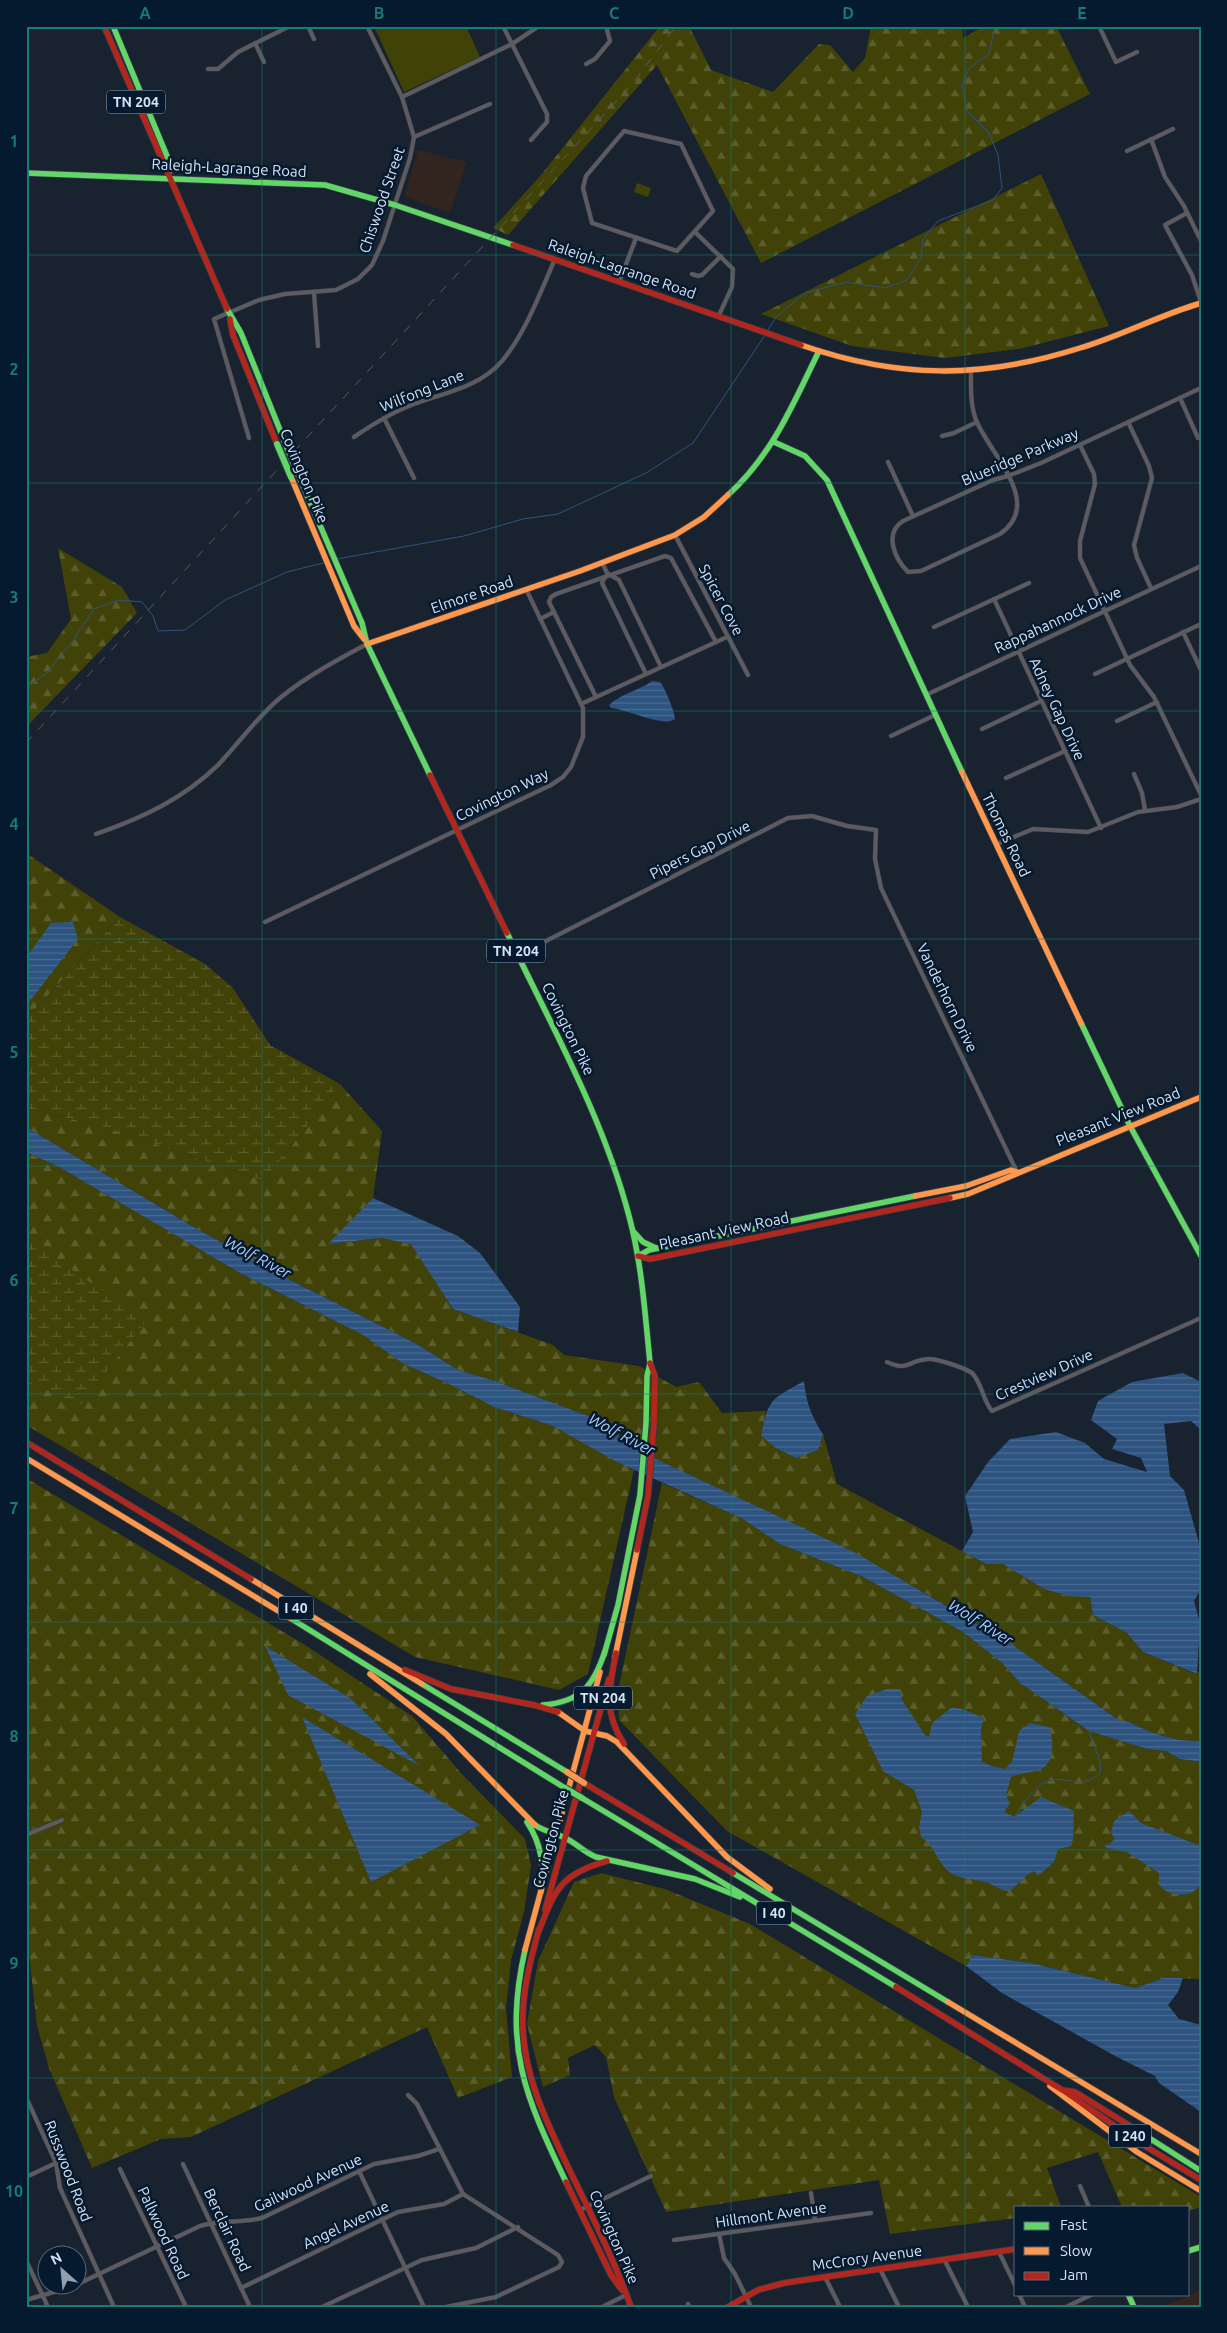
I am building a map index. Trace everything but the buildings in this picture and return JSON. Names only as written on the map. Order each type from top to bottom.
[{"type":"main road","name":"Covington Pike","points":[[104,26],[229,313],[241,333],[298,474],[362,623],[367,644]]},
{"type":"main road","name":"Covington Pike","points":[[113,26],[167,156],[171,177]]},
{"type":"main road","name":"Raleigh-Lagrange Road","points":[[26,173],[171,177],[325,185],[395,205],[620,280],[820,351],[883,367],[925,372],[971,370],[1027,363],[1082,348],[1164,314],[1201,302]]},
{"type":"main road","name":"Covington Pike","points":[[229,313],[233,335],[354,626],[367,644],[590,1105],[606,1143],[638,1256],[650,1364],[655,1376],[654,1423],[648,1496],[616,1653],[557,1834],[518,1981],[515,2031],[526,2091],[536,2119],[610,2275],[626,2295]]},
{"type":"main road","name":"Elmore Road","points":[[367,644],[674,535],[704,517],[746,479],[774,442],[820,351]]},
{"type":"main road","name":"Thomas Road","points":[[774,442],[805,456],[827,480],[935,715],[1130,1126],[1201,1256]]},
{"type":"main road","name":"Pleasant View Road","points":[[638,1256],[650,1259],[968,1194],[1201,1097]]},
{"type":"main road","name":"Pleasant View Road","points":[[638,1256],[656,1248],[966,1186],[1011,1170],[1017,1172]]},
{"type":"main road","points":[[855,1209],[856,1217]]},
{"type":"main road","points":[[631,1228],[643,1242],[656,1248]]},
{"type":"main road","points":[[692,1242],[693,1250]]},
{"type":"main road","name":"Covington Pike","points":[[626,2295],[618,2270],[544,2116],[529,2070],[523,2030],[528,1973],[564,1837],[589,1732],[605,1652],[629,1556],[640,1495],[646,1423],[647,1376],[650,1364]]},
{"type":"main road","name":"I 40","points":[[26,1442],[378,1658],[1201,2154]]},
{"type":"main road","name":"I 40","points":[[26,1458],[1062,2090],[1075,2092],[1201,2171]]},
{"type":"main road","points":[[328,1642],[430,1719],[517,1807],[545,1832],[564,1837],[583,1851],[608,1860],[714,1885],[778,1915]]},
{"type":"main road","points":[[534,1705],[552,1705],[567,1701],[581,1692],[594,1680],[605,1652]]},
{"type":"main road","points":[[616,1653],[608,1708],[617,1735],[636,1760]]},
{"type":"main road","points":[[378,1658],[451,1689],[534,1705],[556,1712],[589,1732],[607,1736],[617,1742],[636,1760],[727,1858],[805,1914]]},
{"type":"main road","points":[[517,1807],[536,1834],[542,1850],[545,1866],[541,1892]]},
{"type":"main road","points":[[538,1933],[562,1881],[574,1871],[587,1865],[608,1860]]},
{"type":"main road","points":[[1043,2078],[1056,2092],[1138,2152],[1201,2190]]},
{"type":"main road","name":"I 240","points":[[1062,2090],[1135,2140],[1201,2180]]},
{"type":"main road","name":"McCrory Avenue","points":[[728,2307],[746,2296],[771,2286],[825,2276],[1014,2249]]},
{"type":"main road","points":[[626,2295],[631,2307]]},
{"type":"street","points":[[208,69],[218,69],[238,52],[290,26]]},
{"type":"street","points":[[308,26],[314,39]]},
{"type":"street","name":"Chiswood Street","points":[[229,313],[259,300],[286,294],[336,290],[358,279],[372,264],[384,241],[410,158],[414,138],[402,97],[367,26]]},
{"type":"street","points":[[503,26],[547,114],[547,122],[531,140]]},
{"type":"street","points":[[402,97],[512,44],[539,26]]},
{"type":"street","points":[[586,64],[595,59],[610,41],[606,26]]},
{"type":"street","points":[[1099,26],[1116,62],[1137,52]]},
{"type":"street","points":[[255,43],[264,62]]},
{"type":"street","points":[[414,138],[490,104]]},
{"type":"street","points":[[1127,152],[1172,129]]},
{"type":"street","points":[[624,131],[681,144],[713,210],[695,232],[677,251],[592,223],[583,188],[586,176],[624,131]]},
{"type":"street","points":[[1151,139],[1165,177],[1187,213],[1201,241]]},
{"type":"street","points":[[1187,213],[1165,225],[1192,275],[1201,302]]},
{"type":"street","points":[[695,232],[733,269],[727,299],[719,315]]},
{"type":"street","points":[[620,280],[636,238]]},
{"type":"street","points":[[692,274],[702,275],[721,256]]},
{"type":"street","name":"Wilfong Lane","points":[[354,437],[384,418],[414,404],[444,396],[478,380],[501,362],[528,319],[555,259]]},
{"type":"street","points":[[314,293],[318,346]]},
{"type":"street","points":[[229,313],[214,319],[250,438]]},
{"type":"street","points":[[971,370],[972,402],[977,422],[1008,476]]},
{"type":"street","name":"Blueridge Parkway","points":[[1008,476],[1018,503],[1016,517],[1010,527],[1000,534],[921,571],[908,572],[901,563],[892,543],[892,535],[897,525],[913,516],[1080,444],[1201,388]]},
{"type":"street","points":[[1180,398],[1198,438]]},
{"type":"street","points":[[384,418],[414,478]]},
{"type":"street","points":[[942,436],[954,433],[977,422]]},
{"type":"street","points":[[1128,422],[1149,466],[1152,478],[1134,545],[1137,558],[1151,588]]},
{"type":"street","points":[[997,844],[1033,829],[1077,833],[1101,828],[1145,810],[1178,807],[1201,797],[1157,702],[1137,676],[1127,658],[1079,554],[1080,541],[1095,487],[1094,474],[1080,444]]},
{"type":"street","points":[[888,462],[913,516]]},
{"type":"street","name":"Spicer Cove","points":[[674,535],[748,675]]},
{"type":"street","points":[[596,697],[549,602],[551,597],[665,556],[671,558],[716,642]]},
{"type":"street","points":[[602,562],[608,575],[619,580],[661,667]]},
{"type":"street","name":"Rappahannock Drive","points":[[926,695],[1201,566]]},
{"type":"street","points":[[608,575],[602,583],[646,674]]},
{"type":"street","points":[[934,627],[1029,583]]},
{"type":"street","name":"Covington Way","points":[[265,922],[551,785],[569,771],[583,737],[584,722],[581,704],[526,589]]},
{"type":"street","name":"Adney Gap Drive","points":[[994,600],[1101,828]]},
{"type":"street","points":[[540,619],[554,612]]},
{"type":"street","points":[[1095,674],[1201,624]]},
{"type":"street","points":[[1183,632],[1201,670]]},
{"type":"street","points":[[581,704],[727,636]]},
{"type":"street","name":"Elmore Road","points":[[96,834],[126,824],[156,810],[192,788],[219,764],[279,699],[319,670],[367,644]]},
{"type":"street","points":[[982,729],[1041,701]]},
{"type":"street","points":[[1117,721],[1157,702]]},
{"type":"street","points":[[891,736],[935,715]]},
{"type":"street","points":[[1006,778],[1065,751]]},
{"type":"street","points":[[1134,774],[1142,793],[1145,810]]},
{"type":"street","name":"Pipers Gap Drive","points":[[542,944],[788,818],[812,816],[847,826],[876,830]]},
{"type":"street","name":"Vanderhorn Drive","points":[[876,830],[875,859],[881,888],[1017,1172]]},
{"type":"street","name":"Crestview Drive","points":[[887,1362],[897,1367],[906,1367],[930,1358],[968,1370],[974,1375],[992,1411],[1201,1318]]},
{"type":"street","points":[[26,1835],[62,1820]]},
{"type":"street","points":[[408,2095],[417,2104],[463,2194],[518,2227],[558,2255],[562,2262],[558,2267],[496,2298],[446,2307]]},
{"type":"street","name":"Russwood Road","points":[[26,2097],[28,2107],[56,2163],[60,2188],[114,2307]]},
{"type":"street","name":"Gailwood Avenue","points":[[88,2280],[200,2226],[212,2222],[244,2222],[262,2218],[374,2164],[418,2156],[439,2149]]},
{"type":"street","points":[[26,2177],[56,2163]]},
{"type":"street","name":"Berclair Road","points":[[183,2164],[212,2222],[250,2307]]},
{"type":"street","name":"Pallwood Road","points":[[120,2168],[186,2307]]},
{"type":"street","points":[[359,2171],[424,2307]]},
{"type":"street","points":[[580,2210],[651,2176]]},
{"type":"street","points":[[1080,2186],[1089,2206]]},
{"type":"street","points":[[811,2193],[815,2220]]},
{"type":"street","name":"Angel Avenue","points":[[241,2288],[382,2219],[415,2208],[444,2204],[463,2194]]},
{"type":"street","name":"Hillmont Avenue","points":[[674,2240],[871,2212]]},
{"type":"street","points":[[322,2307],[405,2267],[437,2255],[462,2253],[518,2227]]},
{"type":"street","points":[[719,2234],[724,2258],[735,2274],[752,2307]]},
{"type":"street","points":[[999,2252],[1014,2283]]},
{"type":"street","points":[[26,2260],[38,2284]]},
{"type":"street","points":[[944,2260],[968,2307]]},
{"type":"street","points":[[880,2268],[899,2307]]},
{"type":"street","points":[[825,2276],[840,2307]]},
{"type":"street","points":[[602,2307],[626,2295]]},
{"type":"street","points":[[44,2296],[48,2307]]},
{"type":"street","name":"Gailwood Avenue","points":[[26,2300],[44,2296]]},
{"type":"street","points":[[1066,2307],[1089,2296]]},
{"type":"shaded area","points":[[418,150],[467,162],[450,213],[408,198],[405,195]]},
{"type":"shaded area","points":[[1201,2290],[1201,2307],[1164,2307],[1190,2296]]},
{"type":"green space","points":[[374,26],[466,26],[480,57],[404,92]]},
{"type":"green space","points":[[660,26],[691,26],[690,28],[711,70],[773,92],[819,44],[830,45],[853,72],[865,58],[871,26],[962,26],[963,38],[984,26],[1056,26],[1090,94],[761,263],[657,65],[508,235],[493,228],[541,175]]},
{"type":"green space","points":[[1041,174],[1109,326],[1019,349],[945,358],[852,346],[761,314]]},
{"type":"green space","points":[[637,183],[651,188],[648,197],[634,192]]},
{"type":"green space","points":[[58,548],[122,587],[137,613],[26,727],[26,657],[47,653],[71,619]]},
{"type":"green space","points":[[26,853],[120,917],[26,1019]]},
{"type":"green space","points":[[120,917],[205,964],[233,988],[270,1045],[340,1084],[264,1181],[105,1127],[26,1108],[26,1019]]},
{"type":"green space","points":[[340,1084],[382,1131],[373,1198],[329,1244],[381,1238],[412,1244],[453,1309],[553,1345],[564,1355],[639,1366],[676,1387],[699,1382],[722,1413],[766,1411],[761,1436],[818,1450],[823,1434],[837,1484],[986,1564],[1003,1564],[1044,1589],[1068,1596],[1090,1596],[1093,1615],[1127,1633],[1143,1652],[1196,1674],[1201,1670],[1201,1741],[1171,1738],[1129,1722],[1120,1721],[1010,1643],[925,1593],[794,1525],[641,1452],[591,1417],[495,1381],[458,1370],[415,1343],[292,1281],[197,1229],[26,1127],[26,1108],[105,1127],[264,1181]]},
{"type":"green space","points":[[26,1152],[59,1167],[240,1273],[363,1335],[402,1363],[494,1407],[553,1426],[634,1470],[588,1674],[559,1690],[415,1657],[26,1425]]},
{"type":"green space","points":[[26,1242],[35,1245],[147,1320],[80,1405],[26,1381]]},
{"type":"green space","points":[[26,1478],[305,1645],[412,1716],[461,1773],[525,1839],[531,1865],[524,1912],[511,1960],[506,2009],[512,2077],[458,2098],[427,2027],[191,2137],[161,2139],[92,2168],[49,2068],[37,2026],[26,1929]]},
{"type":"green space","points":[[662,1483],[741,1518],[780,1544],[863,1577],[963,1632],[1002,1663],[1020,1683],[1089,1731],[1147,1749],[1166,1751],[1180,1759],[1201,1762],[1201,1979],[1164,1978],[1135,1988],[1031,1963],[973,1955],[966,1966],[727,1831],[619,1720],[618,1691]]},
{"type":"green space","points":[[601,1873],[665,1889],[750,1924],[1201,2197],[1201,2207],[1190,2210],[1190,2206],[1122,2206],[1098,2152],[1047,2168],[1061,2206],[1014,2206],[1014,2218],[890,2234],[879,2180],[666,2212],[614,2097],[606,2057],[595,2045],[568,2058],[570,2075],[543,2087],[527,2024],[538,1961],[574,1882]]},
{"type":"water","points":[[652,681],[660,682],[662,685],[672,706],[675,719],[670,721],[654,720],[611,708],[609,705],[619,698]]},
{"type":"water","points":[[73,922],[78,939],[26,1006],[26,958],[51,923]]},
{"type":"water","points":[[26,1127],[197,1229],[292,1281],[415,1343],[458,1370],[495,1381],[591,1417],[641,1452],[854,1552],[1010,1643],[1120,1721],[1129,1722],[1171,1738],[1201,1741],[1201,1762],[1180,1759],[1166,1751],[1147,1749],[1089,1731],[1020,1683],[1002,1663],[963,1632],[863,1577],[780,1544],[741,1518],[617,1462],[553,1426],[494,1407],[402,1363],[363,1335],[240,1273],[59,1167],[26,1152]]},
{"type":"water","points":[[373,1198],[458,1236],[480,1253],[520,1307],[518,1332],[453,1309],[411,1244],[381,1238],[328,1244]]},
{"type":"water","points":[[1183,1373],[1201,1382],[1201,1430],[1191,1421],[1164,1424],[1170,1476],[1184,1490],[1201,1550],[1201,1589],[1194,1601],[1200,1623],[1197,1674],[1143,1652],[1127,1633],[1093,1615],[1090,1597],[1068,1596],[1044,1589],[1003,1564],[986,1564],[962,1551],[973,1532],[965,1496],[988,1462],[1010,1439],[1056,1432],[1085,1443],[1104,1459],[1147,1472],[1141,1458],[1112,1449],[1117,1439],[1091,1420],[1098,1401],[1132,1382]]},
{"type":"water","points":[[804,1381],[810,1409],[823,1434],[818,1450],[796,1458],[776,1448],[761,1436],[766,1414],[773,1401]]},
{"type":"water","points":[[265,1646],[350,1698],[420,1766],[288,1695]]},
{"type":"water","points":[[887,1689],[900,1689],[902,1700],[925,1735],[929,1737],[932,1723],[952,1707],[984,1718],[981,1728],[982,1762],[992,1766],[1005,1769],[1012,1762],[1019,1731],[1030,1723],[1049,1727],[1052,1738],[1051,1758],[1039,1770],[1011,1777],[1006,1795],[1010,1804],[1005,1810],[1006,1813],[1014,1817],[1041,1797],[1074,1811],[1071,1846],[1058,1849],[1054,1862],[1038,1876],[1035,1871],[1031,1872],[1009,1891],[983,1881],[962,1878],[947,1870],[929,1844],[921,1837],[919,1827],[922,1812],[914,1790],[883,1771],[855,1714],[867,1696]]},
{"type":"water","points":[[302,1717],[480,1825],[371,1882]]},
{"type":"water","points":[[1129,1811],[1141,1823],[1201,1846],[1202,1878],[1198,1888],[1193,1892],[1182,1895],[1169,1892],[1159,1885],[1159,1873],[1127,1852],[1107,1848],[1104,1845],[1109,1844],[1115,1839],[1111,1833],[1114,1821]]},
{"type":"water","points":[[973,1955],[1031,1963],[1135,1988],[1164,1978],[1183,1978],[1178,1992],[1168,2005],[1179,2019],[1201,2025],[1201,2112],[1159,2083],[1155,2076],[1002,1993],[966,1966]]},
{"type":"waterway","points":[[768,330],[776,317],[805,293],[846,282],[885,288],[907,280],[921,258],[923,239],[938,221],[993,200],[1002,188],[998,155],[989,133],[968,112],[962,86],[969,68],[989,54],[995,26]]},
{"type":"waterway","points":[[337,559],[464,536],[523,519],[558,514],[646,473],[693,443],[765,335]]},
{"type":"waterway","points":[[26,687],[46,674],[74,639],[94,609],[120,600],[142,602],[153,616],[158,631],[185,630],[225,600],[287,572],[323,563]]},
{"type":"waterway","points":[[1014,1817],[1033,1791],[1042,1783],[1055,1779],[1086,1781],[1100,1773],[1099,1757],[1089,1731]]},
{"type":"railway","points":[[26,743],[632,84],[676,26]]},
{"type":"traffic: fast","points":[[113,26],[167,156],[170,171]]},
{"type":"traffic: fast","points":[[26,173],[325,185],[395,205],[513,245]]},
{"type":"traffic: fast","points":[[227,309],[241,333],[284,440]]},
{"type":"traffic: fast","points":[[728,495],[758,463],[781,428],[819,351]]},
{"type":"traffic: fast","points":[[284,440],[298,474]]},
{"type":"traffic: fast","points":[[774,442],[805,456],[827,480],[962,772]]},
{"type":"traffic: fast","points":[[277,444],[291,477]]},
{"type":"traffic: fast","points":[[298,474],[362,623],[367,644],[430,775]]},
{"type":"traffic: fast","points":[[507,933],[591,1107],[618,1179],[637,1252],[650,1363]]},
{"type":"traffic: fast","points":[[1081,1023],[1130,1126],[1201,1256]]},
{"type":"traffic: fast","points":[[638,1256],[649,1250],[915,1196]]},
{"type":"traffic: fast","points":[[633,1231],[643,1242],[656,1248]]},
{"type":"traffic: fast","points":[[604,1655],[618,1605],[640,1495],[646,1423],[647,1376],[650,1364]]},
{"type":"traffic: fast","points":[[290,1618],[565,1788]]},
{"type":"traffic: fast","points":[[543,1705],[567,1700],[584,1690],[596,1673],[605,1651]]},
{"type":"traffic: fast","points":[[422,1684],[567,1772]]},
{"type":"traffic: fast","points":[[565,1788],[582,1798]]},
{"type":"traffic: fast","points":[[582,1798],[896,1987]]},
{"type":"traffic: fast","points":[[527,1822],[536,1839],[541,1856],[541,1892]]},
{"type":"traffic: fast","points":[[535,1825],[569,1840],[596,1857],[695,1879],[740,1897]]},
{"type":"traffic: fast","points":[[733,1873],[948,2002]]},
{"type":"traffic: fast","points":[[525,1950],[516,2015],[517,2043],[529,2096],[566,2182]]},
{"type":"traffic: fast","points":[[1135,2129],[1201,2171]]},
{"type":"traffic: fast","points":[[1190,2250],[1201,2247]]},
{"type":"traffic: fast","points":[[1129,2296],[1134,2307]]},
{"type":"traffic: slow","points":[[801,345],[872,364],[907,369],[974,370],[1044,358],[1080,348],[1201,303]]},
{"type":"traffic: slow","points":[[291,477],[354,626],[364,639]]},
{"type":"traffic: slow","points":[[367,644],[580,571],[675,535],[704,517],[728,495]]},
{"type":"traffic: slow","points":[[962,772],[1081,1023]]},
{"type":"traffic: slow","points":[[950,1198],[968,1194],[1201,1097]]},
{"type":"traffic: slow","points":[[915,1196],[966,1186],[1011,1170],[1017,1172]]},
{"type":"traffic: slow","points":[[26,1458],[290,1618]]},
{"type":"traffic: slow","points":[[615,1657],[637,1550]]},
{"type":"traffic: slow","points":[[251,1579],[422,1684]]},
{"type":"traffic: slow","points":[[525,1950],[600,1672]]},
{"type":"traffic: slow","points":[[370,1674],[446,1734],[535,1825]]},
{"type":"traffic: slow","points":[[558,1712],[585,1731],[607,1736],[617,1742],[727,1857],[770,1889]]},
{"type":"traffic: slow","points":[[567,1772],[584,1783]]},
{"type":"traffic: slow","points":[[948,2002],[1201,2154]]},
{"type":"traffic: slow","points":[[1050,2086],[1137,2152],[1201,2191]]},
{"type":"traffic: jam","points":[[104,26],[227,309]]},
{"type":"traffic: jam","points":[[513,245],[801,345]]},
{"type":"traffic: jam","points":[[230,319],[233,335],[277,444]]},
{"type":"traffic: jam","points":[[430,775],[507,933]]},
{"type":"traffic: jam","points":[[638,1256],[650,1259],[950,1198]]},
{"type":"traffic: jam","points":[[637,1550],[648,1496],[654,1423],[655,1376],[650,1363]]},
{"type":"traffic: jam","points":[[26,1442],[251,1579]]},
{"type":"traffic: jam","points":[[616,1653],[609,1700],[613,1721],[624,1744]]},
{"type":"traffic: jam","points":[[405,1670],[451,1689],[534,1705],[558,1712]]},
{"type":"traffic: jam","points":[[545,1910],[609,1679]]},
{"type":"traffic: jam","points":[[584,1783],[733,1873]]},
{"type":"traffic: jam","points":[[538,1933],[549,1905],[561,1886],[579,1872],[607,1861]]},
{"type":"traffic: jam","points":[[539,1929],[529,1966],[523,2004],[523,2030],[528,2066],[546,2119],[610,2254],[631,2307]]},
{"type":"traffic: jam","points":[[896,1987],[1062,2090],[1075,2092],[1135,2129]]},
{"type":"traffic: jam","points":[[1064,2091],[1135,2140],[1201,2180]]},
{"type":"traffic: jam","points":[[566,2182],[611,2275],[622,2290]]},
{"type":"traffic: jam","points":[[728,2307],[758,2290],[784,2283],[1014,2249]]},
{"type":"water label","name":"Wolf River","points":[[258,1257]]},
{"type":"water label","name":"Wolf River","points":[[622,1434]]},
{"type":"water label","name":"Wolf River","points":[[981,1622]]}]
